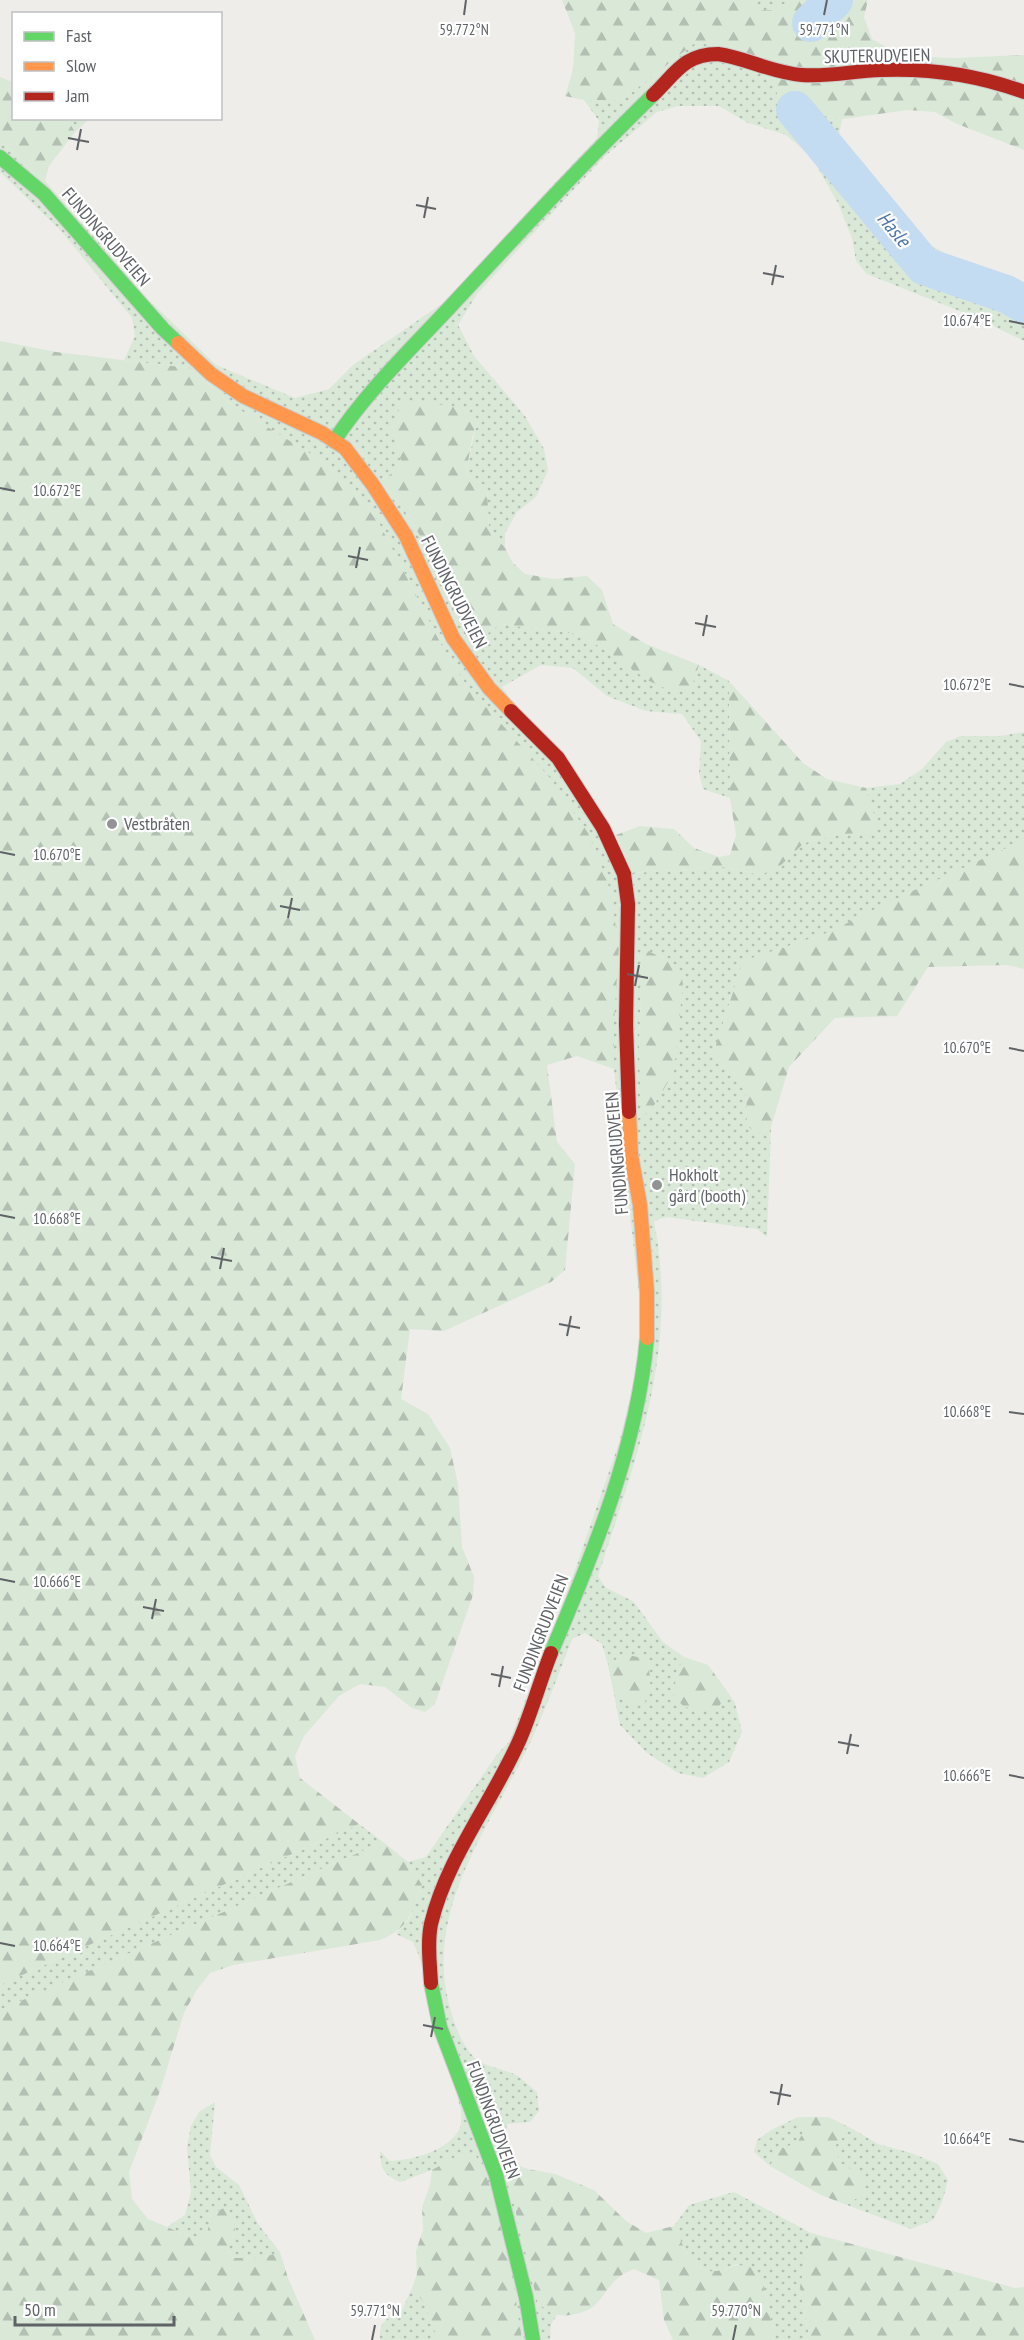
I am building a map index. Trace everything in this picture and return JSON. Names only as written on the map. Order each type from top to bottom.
[{"type":"street","name":"SKUTERUDVEIEN","points":[[333,441],[342,426],[418,341],[606,142],[685,63],[695,57],[719,55],[796,74],[900,69],[933,71],[970,76],[1011,86],[1024,92]]},
{"type":"street","name":"FUNDINGRUDVEIEN","points":[[0,157],[44,194],[163,329],[211,374],[243,396],[345,448],[405,536],[453,638],[466,658],[489,688],[558,758],[603,828],[624,874],[628,904],[626,1024],[631,1155],[640,1205],[648,1327],[638,1402],[611,1499],[520,1739],[454,1864],[430,1925],[431,1984],[440,2027],[495,2175],[524,2288],[533,2340]]},
{"type":"green space","points":[[562,0],[749,0],[760,10],[772,10],[793,0],[868,0],[864,17],[872,39],[902,56],[954,58],[1024,55],[1024,150],[955,123],[935,112],[908,110],[842,119],[782,108],[775,87],[744,53],[696,42],[622,100],[584,100],[565,96],[573,70],[575,33]]},
{"type":"green space","points":[[749,0],[793,0],[772,10],[760,10]]},
{"type":"green space","points":[[696,42],[744,53],[775,87],[782,108],[842,119],[839,135],[867,167],[895,212],[918,238],[1024,298],[1024,341],[977,318],[867,274],[856,261],[852,238],[838,203],[811,156],[786,135],[746,122],[719,106],[678,106],[657,112],[604,157],[477,294],[458,325],[474,356],[525,416],[544,449],[548,470],[536,497],[517,512],[505,533],[505,548],[489,529],[487,487],[466,475],[477,419],[380,481],[403,508],[427,547],[457,617],[477,641],[500,624],[578,634],[609,652],[691,688],[699,665],[729,681],[730,798],[703,789],[699,773],[701,741],[682,714],[646,711],[607,696],[573,668],[541,665],[502,687],[633,873],[726,867],[760,875],[778,868],[804,843],[840,834],[867,833],[877,827],[866,788],[900,784],[922,769],[946,742],[961,736],[1000,736],[1024,732],[1024,840],[827,933],[743,961],[713,1054],[746,1086],[747,1126],[757,1133],[771,1127],[767,1237],[757,1229],[666,1217],[654,1221],[660,1268],[661,1314],[658,1358],[639,1445],[598,1576],[605,1587],[634,1602],[663,1642],[684,1657],[676,1675],[720,1705],[727,1691],[735,1703],[742,1732],[729,1762],[703,1778],[678,1773],[647,1753],[620,1725],[614,1695],[630,1703],[624,1654],[608,1665],[602,1644],[585,1633],[572,1639],[531,1741],[482,1833],[455,1897],[446,1930],[444,1965],[448,2000],[457,2028],[471,2054],[480,2062],[516,2075],[537,2092],[539,2111],[530,2122],[507,2124],[508,2180],[538,2304],[557,2315],[551,2324],[550,2340],[522,2340],[461,2154],[432,2170],[400,2182],[384,2171],[380,2151],[390,2161],[409,2159],[438,2149],[454,2137],[460,2128],[461,2110],[419,1956],[413,1942],[396,1934],[409,1919],[422,1885],[408,1862],[426,1857],[498,1753],[509,1742],[564,1601],[619,1443],[639,1362],[640,1304],[614,1069],[614,1023],[467,686],[445,652],[378,521],[327,464],[232,405],[189,368],[124,360],[135,336],[132,318],[62,232],[0,172],[0,143],[22,159],[45,181],[148,299],[216,365],[295,398],[329,389],[353,365],[443,303],[597,138],[599,121],[584,100],[622,100]],"holes":[[[642,948],[667,960],[639,1055]]]},
{"type":"green space","points":[[0,77],[12,82],[12,120],[68,120],[75,132],[49,166],[45,181],[22,159],[0,143]]},
{"type":"green space","points":[[68,120],[88,120],[75,132]]},
{"type":"green space","points":[[0,341],[56,352],[189,368],[232,405],[327,464],[378,521],[445,652],[467,686],[551,779],[588,833],[608,883],[619,945],[614,1023],[614,1069],[577,1056],[547,1065],[557,1142],[575,1164],[565,1270],[551,1282],[444,1331],[410,1329],[401,1399],[428,1414],[450,1448],[458,1484],[462,1547],[474,1577],[473,1595],[435,1704],[425,1712],[412,1708],[385,1687],[360,1684],[339,1696],[304,1736],[295,1756],[300,1778],[359,1824],[0,1985]]},
{"type":"green space","points":[[404,401],[464,407],[478,419],[472,438],[466,475],[487,487],[489,529],[505,548],[513,563],[525,574],[554,579],[587,576],[602,590],[613,624],[646,644],[699,665],[691,688],[675,693],[647,680],[609,652],[578,634],[500,624],[477,642],[457,617],[427,547],[403,508],[380,481],[403,466],[390,426]]},
{"type":"green space","points":[[729,681],[803,763],[827,779],[866,788],[878,827],[867,833],[840,834],[804,843],[778,868],[760,875],[726,867],[632,873],[616,835],[640,826],[674,829],[694,848],[719,857],[730,855],[736,835],[730,798]]},
{"type":"green space","points":[[1024,840],[1024,969],[1007,965],[928,967],[897,1016],[835,1018],[789,1067],[771,1127],[757,1133],[747,1126],[746,1086],[713,1054],[743,961],[827,933]]},
{"type":"green space","points":[[642,948],[667,960],[683,983],[674,1072],[653,1107],[641,1118],[639,1055]]},
{"type":"green space","points":[[624,1654],[646,1659],[651,1680],[645,1702],[630,1703],[614,1695],[608,1665]]},
{"type":"green space","points":[[684,1657],[708,1665],[727,1691],[720,1705],[710,1711],[684,1707],[674,1696],[676,1675]]},
{"type":"green space","points":[[359,1824],[383,1842],[0,2010],[0,1985]]},
{"type":"green space","points":[[383,1842],[408,1862],[422,1885],[412,1912],[404,1925],[380,1940],[233,1965],[210,1973],[196,1991],[184,2013],[160,2091],[129,2172],[132,2199],[148,2219],[193,2238],[207,2234],[211,2214],[224,2208],[234,2216],[235,2232],[228,2246],[231,2258],[261,2258],[280,2252],[288,2278],[315,2340],[0,2340],[0,2010]]},
{"type":"green space","points":[[215,2102],[210,2155],[216,2167],[239,2185],[258,2224],[280,2252],[261,2258],[231,2258],[228,2246],[235,2232],[211,2214],[207,2234],[193,2238],[167,2227],[185,2215],[191,2192],[187,2147],[191,2126],[199,2112]]},
{"type":"green space","points":[[798,2117],[803,2133],[797,2143],[779,2149],[770,2166],[754,2152],[757,2140]]},
{"type":"green space","points":[[798,2117],[828,2117],[851,2128],[834,2147],[840,2163],[862,2175],[865,2192],[847,2205],[821,2195],[770,2166],[779,2149],[797,2143],[803,2133]]},
{"type":"green space","points":[[851,2128],[878,2144],[911,2153],[938,2164],[948,2180],[942,2202],[933,2220],[911,2229],[847,2205],[865,2192],[840,2163],[834,2147]]},
{"type":"green space","points":[[461,2154],[475,2154],[493,2196],[506,2244],[522,2340],[438,2340],[425,2304],[412,2288],[417,2274],[416,2251],[423,2230],[422,2207],[430,2185],[432,2170]]},
{"type":"green space","points":[[509,2161],[527,2169],[555,2174],[594,2190],[626,2221],[646,2233],[674,2226],[689,2256],[701,2268],[716,2271],[735,2266],[752,2267],[764,2286],[775,2340],[673,2340],[664,2320],[659,2280],[634,2269],[616,2280],[596,2304],[582,2312],[560,2315],[538,2304],[508,2180]]},
{"type":"green space","points":[[734,2192],[811,2233],[800,2287],[810,2340],[775,2340],[764,2286],[737,2264],[716,2272],[699,2267],[684,2248],[674,2226],[689,2205]]},
{"type":"green space","points":[[811,2233],[1015,2288],[1024,2287],[1024,2340],[810,2340],[800,2287]]},
{"type":"green space","points":[[412,2288],[425,2304],[438,2340],[380,2340],[382,2325],[401,2312]]},
{"type":"waterway","name":"Hasle","points":[[811,23],[834,0]]},
{"type":"waterway","name":"Hasle","points":[[795,110],[924,266],[1006,294],[1024,304]]},
{"type":"traffic: fast","points":[[334,441],[389,371],[653,95]]},
{"type":"traffic: fast","points":[[0,157],[44,194],[178,343]]},
{"type":"traffic: fast","points":[[551,1653],[598,1538],[624,1459],[642,1379],[647,1338]]},
{"type":"traffic: fast","points":[[431,1983],[440,2027],[496,2175],[526,2297],[533,2340]]},
{"type":"traffic: slow","points":[[178,343],[211,374],[243,396],[322,433],[345,448],[373,485],[406,536],[453,638],[489,688],[511,711]]},
{"type":"traffic: slow","points":[[629,1112],[631,1155],[640,1205],[647,1292],[647,1338]]},
{"type":"traffic: jam","points":[[653,95],[688,61],[697,57],[718,54],[791,74],[822,75],[898,70],[935,72],[989,81],[1024,92]]},
{"type":"traffic: jam","points":[[511,711],[558,758],[603,828],[624,874],[628,904],[626,1024],[629,1112]]},
{"type":"traffic: jam","points":[[431,1983],[430,1931],[438,1899],[459,1852],[520,1739],[551,1653]]},
{"type":"place","name":"Vestbråten","points":[[112,824]]},
{"type":"place","name":"Hokholt gård (booth)","points":[[657,1185]]}]
